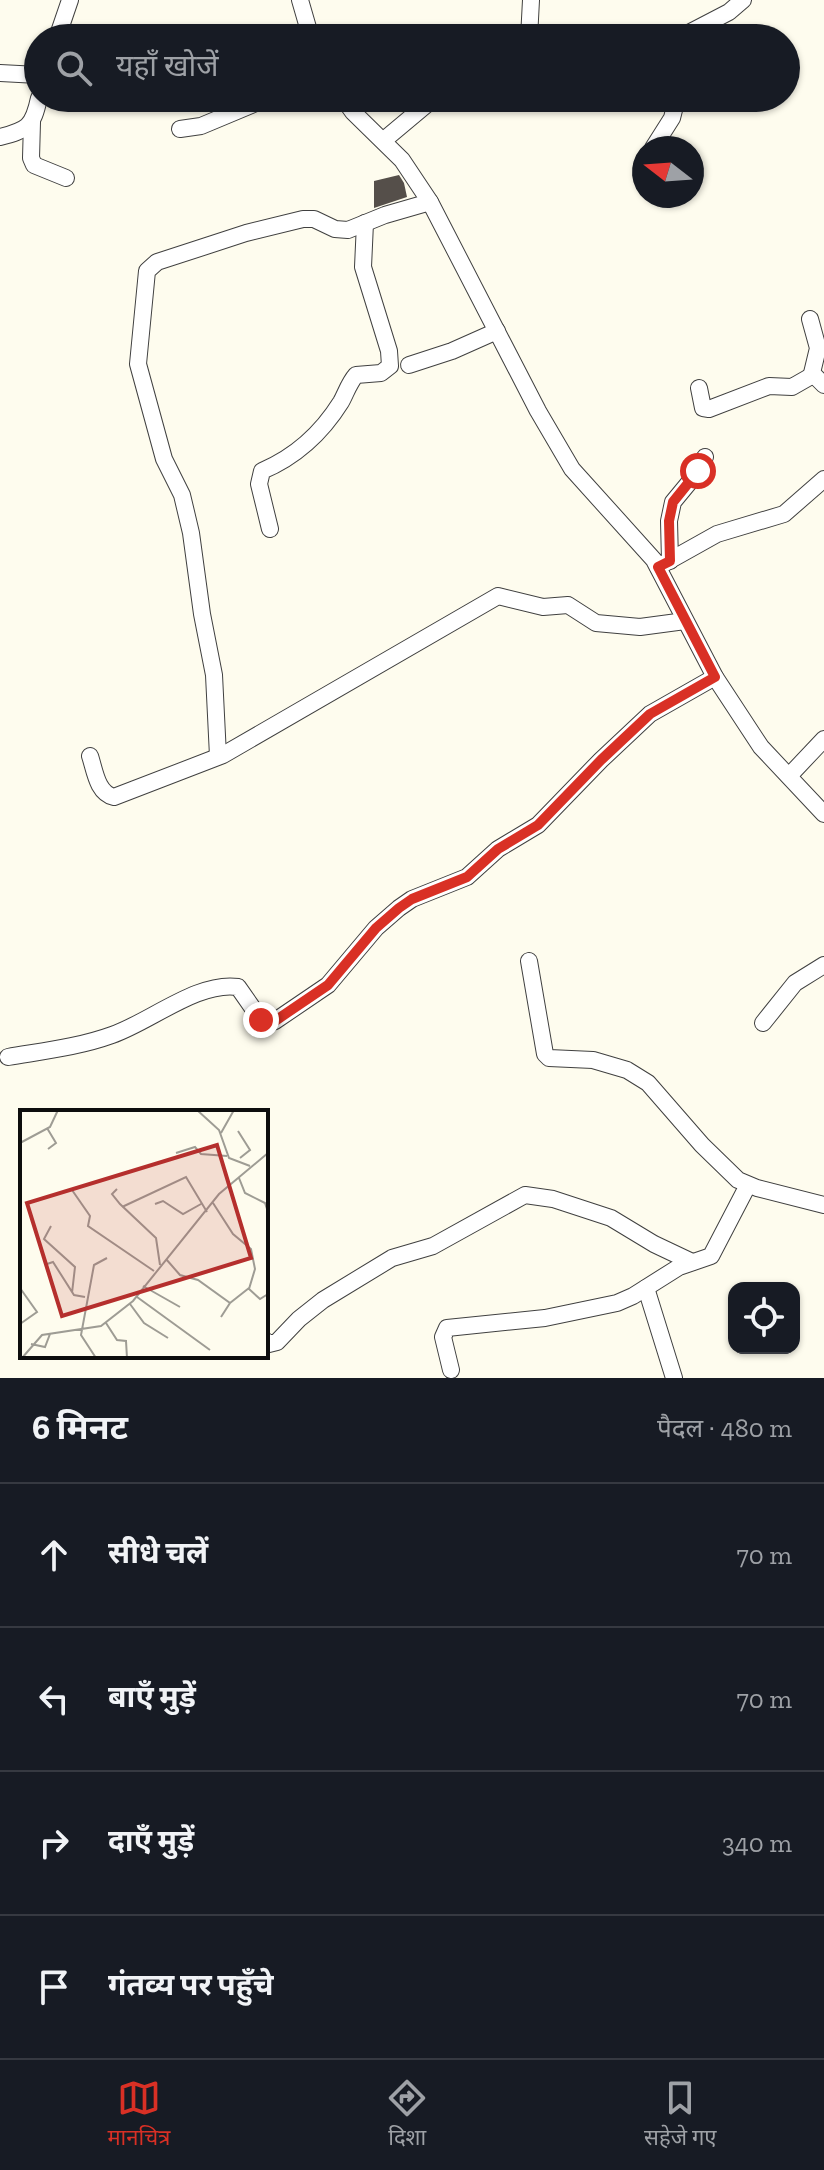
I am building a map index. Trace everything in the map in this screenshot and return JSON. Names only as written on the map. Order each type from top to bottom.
[{"type":"street","points":[[62,24],[70,0]]},
{"type":"street","points":[[300,0],[307,24]]},
{"type":"street","points":[[530,24],[531,0]]},
{"type":"street","points":[[706,24],[729,12],[743,0]]},
{"type":"street","points":[[0,73],[24,74]]},
{"type":"street","points":[[35,112],[31,158],[34,165],[66,178]]},
{"type":"street","points":[[180,129],[201,126],[234,112]]},
{"type":"street","points":[[353,112],[384,140],[408,168],[430,202],[538,411],[572,469],[664,564],[685,621],[715,677],[761,747],[824,814]]},
{"type":"street","points":[[384,140],[417,112]]},
{"type":"street","points":[[661,136],[674,112]]},
{"type":"street","points":[[0,137],[22,131],[32,122]]},
{"type":"street","points":[[218,756],[214,675],[191,533],[182,495],[164,459],[138,364],[147,271],[157,262],[246,233],[303,219],[314,219],[341,231],[430,202]]},
{"type":"street","points":[[270,529],[259,484],[262,471],[276,467],[316,436],[341,402],[354,376],[381,373],[390,366],[389,351],[363,267],[365,223]]},
{"type":"street","points":[[699,388],[703,408],[709,409],[769,386],[792,387],[819,380],[818,348],[810,319]]},
{"type":"street","points":[[409,365],[452,351],[497,331]]},
{"type":"street","points":[[664,564],[673,502],[705,457]]},
{"type":"street","points":[[664,564],[717,534],[784,514],[824,481]]},
{"type":"street","points":[[90,756],[102,790],[114,797],[218,756],[492,598],[505,597],[543,607],[568,605],[590,621],[603,624],[640,627],[685,621]]},
{"type":"street","points":[[8,1057],[60,1049],[110,1036],[217,987],[238,987],[261,1020],[267,1024],[275,1021],[328,985],[376,928],[399,908],[412,899],[467,877],[498,849],[538,825],[650,714],[715,677]]},
{"type":"street","points":[[789,776],[824,739]]},
{"type":"street","points":[[529,961],[545,1054],[555,1060],[607,1063],[637,1076],[648,1083],[732,1176],[748,1185],[824,1205]]},
{"type":"street","points":[[763,1023],[795,983],[824,965]]},
{"type":"street","points":[[451,1370],[443,1337],[447,1328],[522,1321],[617,1303],[669,1272],[707,1259],[714,1252],[748,1185]]},
{"type":"street","points":[[268,1343],[277,1342],[323,1300],[392,1258],[433,1246],[525,1195],[553,1199],[611,1218],[692,1262]]},
{"type":"street","points":[[646,1288],[674,1378]]},
{"type":"building","points":[[399,175],[407,197],[374,208],[374,181]]},
{"type":"route","points":[[261,1020],[270,1024],[319,992],[339,974],[376,928],[399,908],[412,899],[467,877],[498,849],[538,825],[650,714],[715,677],[658,567],[670,561],[668,534],[673,502],[698,471]]}]
